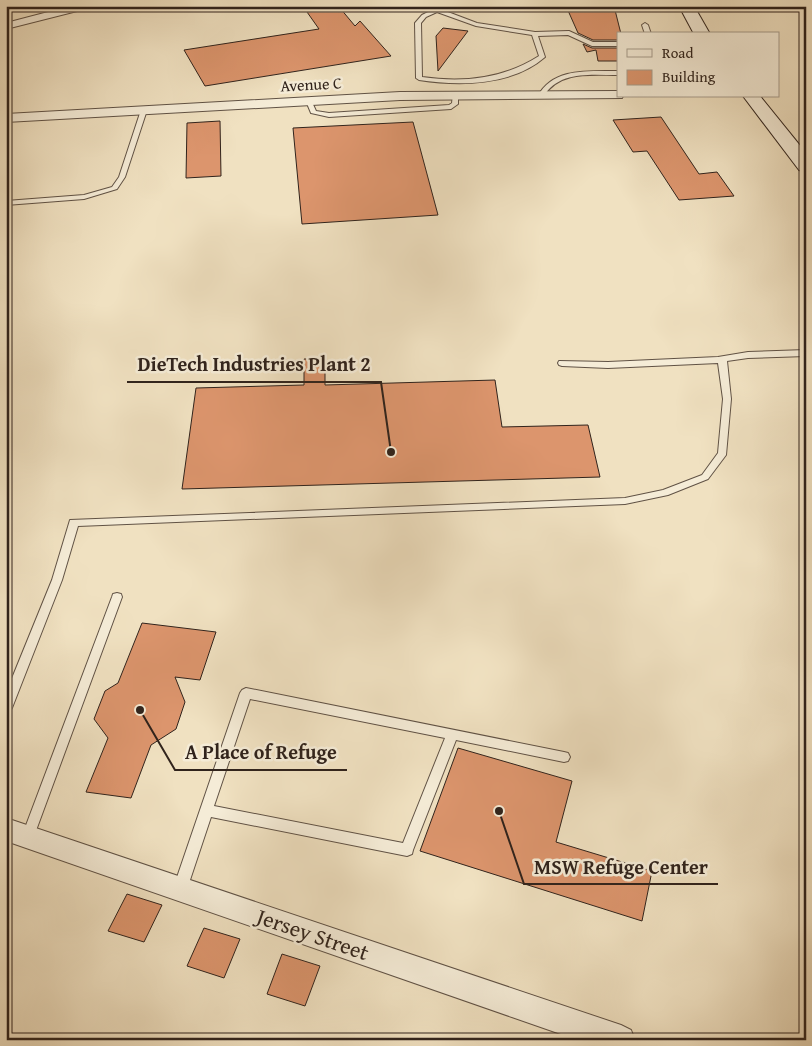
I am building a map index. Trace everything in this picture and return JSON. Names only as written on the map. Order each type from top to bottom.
[{"type":"street","points":[[6,26],[85,6]]},
{"type":"street","points":[[686,6],[701,32]]},
{"type":"street","name":"Avenue C","points":[[6,118],[400,96],[617,94]]},
{"type":"street","points":[[752,98],[806,166]]},
{"type":"street","name":"Jersey Street","points":[[17,833],[621,1040]]},
{"type":"lane","points":[[426,6],[435,11],[476,24],[535,34],[569,33],[592,44],[617,44]]},
{"type":"lane","points":[[435,11],[424,16],[418,23],[419,78],[432,80],[490,79],[527,68],[542,57],[534,38],[535,34]]},
{"type":"lane","points":[[645,25],[647,32]]},
{"type":"lane","points":[[541,96],[543,88],[550,82],[561,78],[588,73],[617,73]]},
{"type":"lane","points":[[6,202],[84,197],[115,188],[122,177],[144,110]]},
{"type":"lane","points":[[562,363],[608,365],[722,359],[748,355],[806,353]]},
{"type":"lane","points":[[6,708],[57,580],[74,523],[625,501],[665,493],[705,477],[723,453],[727,399],[722,359]]},
{"type":"lane","points":[[17,833],[118,597]]},
{"type":"lane","points":[[180,889],[246,693],[564,757]]},
{"type":"lane","points":[[206,810],[407,850],[452,735]]},
{"type":"building","points":[[566,6],[614,6],[620,32],[617,32],[617,40],[593,40],[578,33]]},
{"type":"building","points":[[340,8],[355,26],[360,21],[391,56],[205,86],[184,50],[319,29],[307,12]]},
{"type":"building","points":[[443,28],[468,31],[438,71],[436,36]]},
{"type":"building","points":[[583,44],[592,48],[617,48],[617,61],[598,61],[596,50],[587,52]]},
{"type":"building","points":[[661,117],[699,174],[717,172],[734,196],[679,200],[647,151],[633,152],[613,120]]},
{"type":"building","points":[[220,121],[221,176],[186,178],[187,123]]},
{"type":"building","points":[[413,122],[438,215],[302,224],[293,128]]},
{"type":"building","points":[[304,359],[325,359],[325,385],[495,380],[502,427],[588,425],[600,477],[182,489],[196,388],[304,385]]},
{"type":"building","points":[[142,623],[216,632],[200,680],[175,677],[185,702],[176,729],[151,745],[131,798],[86,792],[108,738],[94,719],[105,691],[118,683]]},
{"type":"building","points":[[458,748],[572,781],[556,842],[652,871],[642,921],[420,851]]},
{"type":"building","points":[[127,894],[162,905],[144,942],[108,931]]},
{"type":"building","points":[[204,928],[240,939],[224,978],[187,966]]},
{"type":"building","points":[[282,954],[320,966],[305,1006],[267,994]]},
{"type":"place","name":"DieTech Industries Plant 2","points":[[391,452]]},
{"type":"place","name":"A Place of Refuge","points":[[140,710]]},
{"type":"place","name":"MSW Refuge Center","points":[[499,811]]}]
